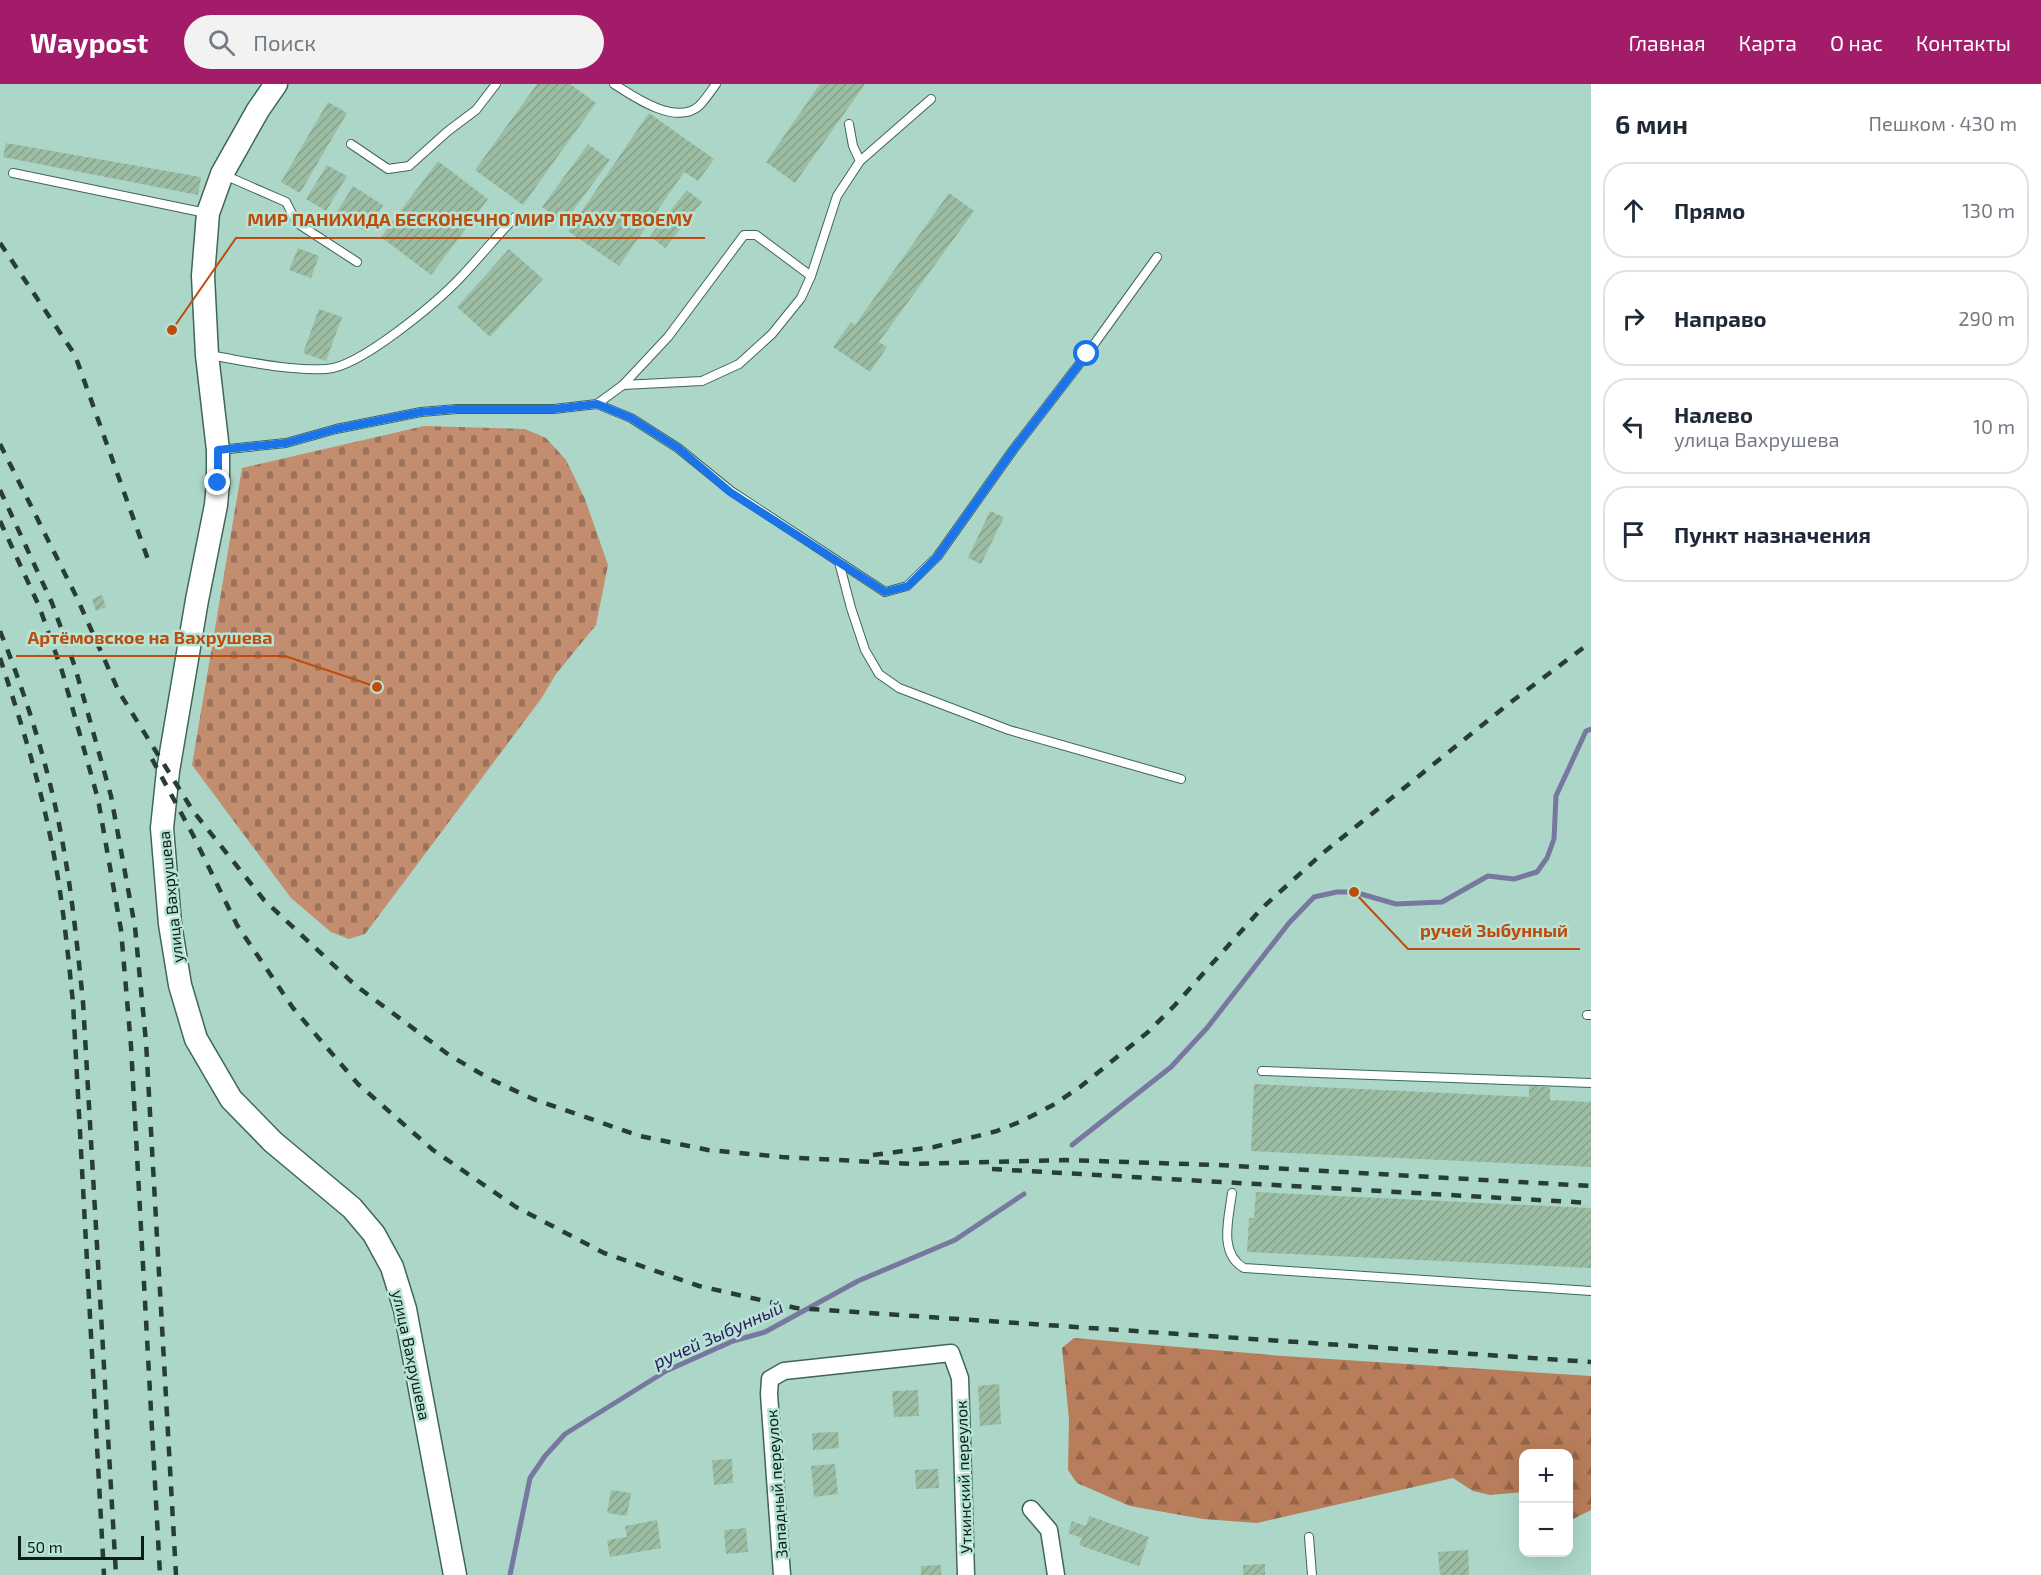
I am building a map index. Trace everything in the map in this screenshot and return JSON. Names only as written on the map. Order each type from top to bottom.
[{"type":"main road","name":"улица Вахрушева","points":[[276,84],[258,110],[222,174],[208,213],[202,276],[207,355],[218,450],[216,505],[197,600],[170,760],[162,828],[170,924],[180,985],[196,1039],[231,1099],[273,1142],[352,1208],[374,1234],[392,1267],[405,1309],[455,1575]]},
{"type":"street","name":"Уткинский переулок","points":[[769,1394],[770,1379],[784,1371],[951,1353],[960,1378],[966,1575]]},
{"type":"street","name":"Западный переулок","points":[[769,1394],[782,1575]]},
{"type":"street","points":[[1031,1509],[1049,1530],[1056,1575]]},
{"type":"lane","points":[[351,144],[388,168],[409,166],[448,131],[476,110],[496,84]]},
{"type":"lane","points":[[614,84],[642,102],[659,109],[684,113],[698,107],[716,84]]},
{"type":"lane","points":[[623,385],[702,381],[739,364],[772,334],[801,298],[811,276],[837,196],[860,161],[931,99]]},
{"type":"lane","points":[[849,124],[853,146],[860,161]]},
{"type":"lane","points":[[13,173],[208,213]]},
{"type":"lane","points":[[222,174],[286,202],[297,223],[357,262]]},
{"type":"lane","points":[[207,355],[327,370],[347,364],[375,348],[401,329],[458,280],[515,217]]},
{"type":"lane","points":[[597,404],[623,385],[668,337],[744,235],[756,235],[811,276]]},
{"type":"lane","points":[[218,450],[286,443],[336,429],[421,412],[456,409],[554,409],[597,404],[631,418],[678,448],[730,492],[885,592],[908,586],[937,557],[1013,450],[1087,354],[1157,257]]},
{"type":"lane","points":[[839,562],[850,608],[865,650],[879,674],[900,688],[1009,730],[1181,779]]},
{"type":"lane","points":[[1262,1071],[1591,1083]]},
{"type":"lane","points":[[1232,1193],[1226,1244],[1235,1263],[1244,1268],[1591,1291]]},
{"type":"lane","points":[[1309,1537],[1312,1575]]},
{"type":"green space","points":[[424,426],[525,429],[546,438],[566,460],[585,499],[608,565],[596,625],[556,674],[541,699],[365,934],[349,939],[331,932],[291,898],[192,765],[242,468]]},
{"type":"green space","points":[[1074,1338],[1283,1356],[1591,1376],[1591,1510],[1573,1519],[1573,1449],[1519,1449],[1519,1492],[1490,1495],[1473,1491],[1453,1478],[1257,1523],[1203,1519],[1130,1506],[1077,1483],[1068,1470],[1069,1419],[1062,1348]]},
{"type":"building","points":[[537,84],[570,84],[596,103],[523,205],[475,170]]},
{"type":"building","points":[[820,84],[865,84],[795,183],[766,162]]},
{"type":"building","points":[[328,102],[347,113],[300,193],[281,182]]},
{"type":"building","points":[[649,113],[714,159],[698,181],[684,172],[619,266],[568,231]]},
{"type":"building","points":[[6,143],[201,177],[198,195],[3,157]]},
{"type":"building","points":[[588,144],[610,160],[564,223],[542,207]]},
{"type":"building","points":[[438,161],[488,199],[431,275],[381,237]]},
{"type":"building","points":[[327,165],[347,176],[326,211],[306,199]]},
{"type":"building","points":[[353,186],[383,205],[366,232],[336,213]]},
{"type":"building","points":[[687,190],[702,202],[665,248],[650,236]]},
{"type":"building","points":[[949,193],[974,211],[879,342],[887,347],[870,372],[833,347],[851,322],[855,325]]},
{"type":"building","points":[[298,248],[319,256],[311,278],[289,270]]},
{"type":"building","points":[[509,249],[543,279],[490,337],[457,307]]},
{"type":"building","points":[[319,309],[342,317],[326,361],[303,353]]},
{"type":"building","points":[[990,511],[1004,517],[981,564],[968,558]]},
{"type":"building","points":[[102,595],[106,607],[96,611],[92,599]]},
{"type":"building","points":[[1254,1084],[1529,1097],[1529,1086],[1550,1087],[1550,1100],[1591,1102],[1591,1167],[1251,1151]]},
{"type":"building","points":[[1256,1192],[1591,1208],[1591,1268],[1247,1252],[1249,1218],[1254,1218]]},
{"type":"building","points":[[999,1384],[1001,1424],[980,1426],[978,1386]]},
{"type":"building","points":[[918,1390],[919,1416],[894,1417],[892,1391]]},
{"type":"building","points":[[838,1432],[839,1448],[813,1450],[812,1433]]},
{"type":"building","points":[[732,1459],[733,1483],[714,1485],[712,1460]]},
{"type":"building","points":[[835,1464],[838,1494],[814,1497],[811,1466]]},
{"type":"building","points":[[938,1469],[939,1488],[916,1489],[915,1470]]},
{"type":"building","points":[[611,1490],[631,1493],[627,1516],[607,1513]]},
{"type":"building","points":[[1089,1516],[1149,1537],[1139,1566],[1079,1545],[1082,1538],[1068,1533],[1072,1521],[1086,1526]]},
{"type":"building","points":[[657,1520],[661,1548],[610,1557],[607,1540],[627,1537],[625,1526]]},
{"type":"building","points":[[746,1528],[748,1552],[726,1554],[724,1530]]},
{"type":"building","points":[[1468,1550],[1469,1575],[1440,1575],[1438,1552]]},
{"type":"building","points":[[1265,1564],[1265,1575],[1243,1575],[1243,1565]]},
{"type":"building","points":[[941,1565],[941,1575],[921,1575],[921,1566]]},
{"type":"waterway","name":"ручей Зыбунный","points":[[1072,1145],[1171,1067],[1207,1028],[1289,923],[1314,897],[1337,892],[1354,892],[1396,904],[1442,902],[1488,876],[1514,879],[1537,872],[1547,858],[1554,839],[1556,796],[1586,731],[1591,729]]},
{"type":"waterway","name":"ручей Зыбунный","points":[[510,1575],[530,1478],[545,1456],[565,1434],[666,1371],[733,1341],[765,1332],[858,1281],[955,1240],[1024,1194]]},
{"type":"railway","points":[[0,243],[75,355],[150,565]]},
{"type":"railway","points":[[0,444],[77,598],[119,692],[193,811],[264,900],[355,985],[449,1055],[490,1079],[533,1099],[640,1136],[708,1150],[782,1157],[912,1164],[1065,1160],[1218,1165],[1591,1186]]},
{"type":"railway","points":[[0,490],[52,603],[75,667],[111,796],[135,927],[146,1042],[176,1575]]},
{"type":"railway","points":[[0,521],[39,606],[62,671],[98,799],[121,930],[131,1046],[160,1575]]},
{"type":"railway","points":[[0,631],[18,678],[48,775],[63,846],[73,913],[83,1002],[116,1575]]},
{"type":"railway","points":[[873,1155],[934,1147],[997,1131],[1053,1105],[1080,1087],[1148,1032],[1262,908],[1323,853],[1511,702],[1591,642]]},
{"type":"railway","points":[[0,658],[43,805],[57,870],[66,936],[73,1003],[104,1575]]},
{"type":"railway","points":[[152,759],[193,835],[237,925],[293,1008],[358,1084],[433,1150],[516,1207],[604,1253],[699,1286],[796,1308],[1591,1362]]},
{"type":"railway","points":[[992,1169],[1591,1203]]},
{"type":"place","name":"МИР ПАНИХИДА БЕСКОНЕЧНО МИР ПРАХУ ТВОЕМУ","points":[[172,330]]},
{"type":"place","name":"Артёмовское на Вахрушева","points":[[377,687]]},
{"type":"place","name":"ручей Зыбунный","points":[[1354,892]]},
{"type":"route","points":[[218,483],[218,450],[286,443],[336,429],[421,412],[456,409],[554,409],[597,404],[631,418],[678,448],[730,492],[885,592],[908,586],[937,557],[1013,450],[1087,354]]}]
